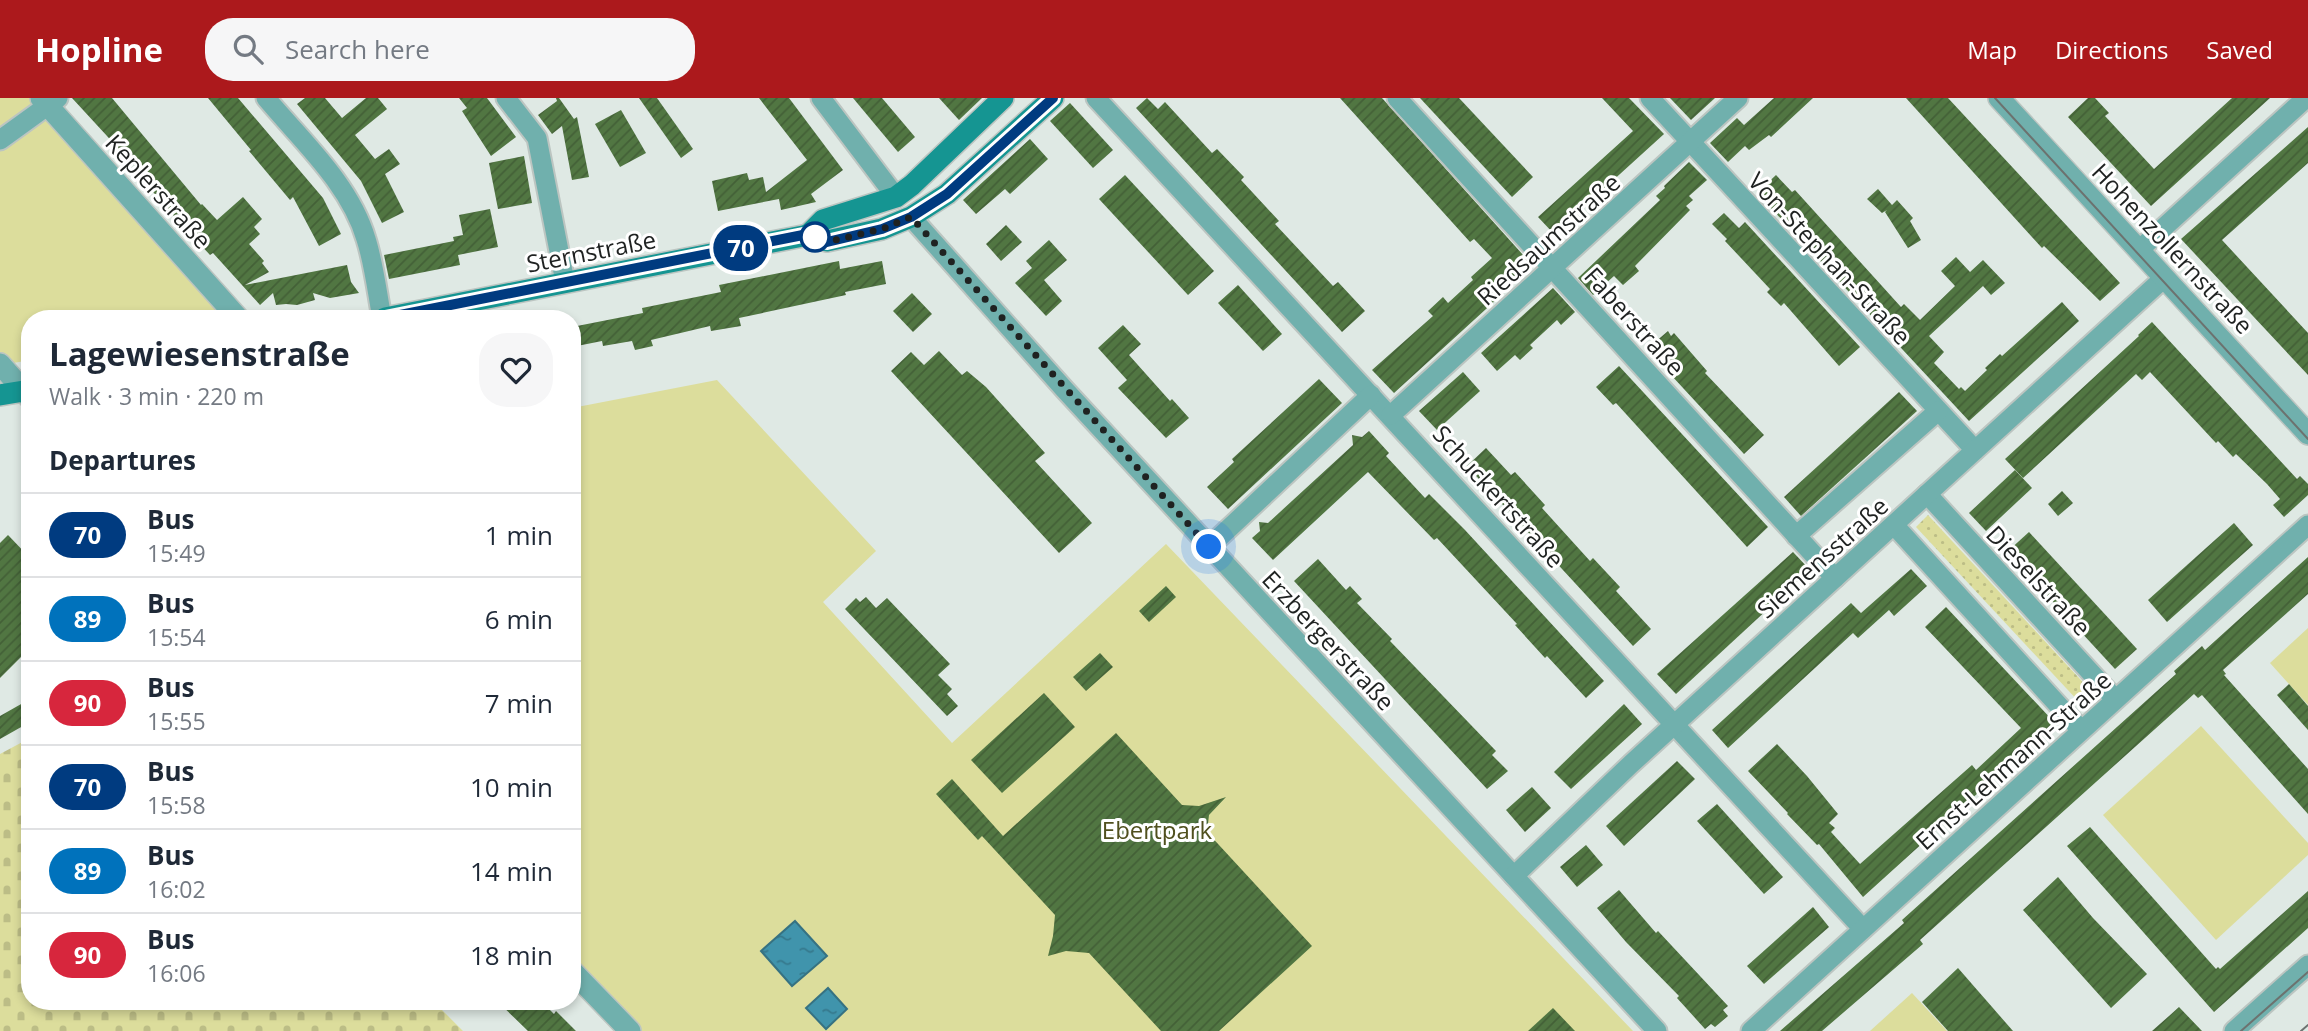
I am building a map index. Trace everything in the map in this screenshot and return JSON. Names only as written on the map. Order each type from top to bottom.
[{"type":"main road","name":"Sternstraße","points":[[424,310],[808,234],[823,220],[895,197],[912,185],[1003,98]]},
{"type":"main road","name":"Sternstraße","points":[[808,234],[827,242],[882,229],[911,217],[947,194],[1053,98]]},
{"type":"main road","points":[[895,197],[911,217]]},
{"type":"main road","points":[[0,396],[21,394]]},
{"type":"street","points":[[266,98],[335,181],[353,208],[366,238],[382,310]]},
{"type":"street","points":[[506,98],[537,138],[565,282]]},
{"type":"street","points":[[821,98],[895,197]]},
{"type":"street","name":"Schuckertstraße","points":[[1096,98],[1863,929]]},
{"type":"street","name":"Faberstraße","points":[[1397,98],[1835,578]]},
{"type":"street","name":"Von-Stephan-Straße","points":[[1650,98],[1975,450]]},
{"type":"street","name":"Riedsaumstraße","points":[[1391,415],[1738,98]]},
{"type":"street","name":"Hohenzollernstraße","points":[[1999,98],[2308,433]]},
{"type":"street","points":[[2140,250],[2305,98]]},
{"type":"street","points":[[0,140],[49,101]]},
{"type":"street","name":"Keplerstraße","points":[[49,101],[231,310]]},
{"type":"street","name":"Erzbergerstraße","points":[[911,217],[1043,366],[1657,1031]]},
{"type":"street","name":"Siemensstraße","points":[[1514,876],[2164,278]]},
{"type":"street","points":[[0,363],[21,386]]},
{"type":"street","points":[[1209,547],[1371,394]]},
{"type":"street","name":"Siemensstraße","points":[[1796,536],[1938,411]]},
{"type":"street","name":"Dieselstraße","points":[[1927,494],[2115,699]]},
{"type":"street","points":[[1894,525],[2081,730]]},
{"type":"street","name":"Ernst-Lehmann-Straße","points":[[1751,1031],[2308,525]]},
{"type":"street","points":[[2234,1031],[2308,965]]},
{"type":"street","points":[[581,980],[630,1031]]},
{"type":"green space","points":[[0,98],[33,98],[223,310],[21,310],[21,362],[8,364],[0,354]]},
{"type":"green space","name":"Ebertpark","points":[[717,380],[876,551],[823,602],[952,743],[1166,544],[1633,1031],[639,1031],[581,973],[581,406]]},
{"type":"green space","points":[[1928,515],[2092,692],[2080,703],[1916,527]]},
{"type":"green space","points":[[2308,628],[2308,705],[2270,663]]},
{"type":"green space","points":[[2201,726],[2308,843],[2308,855],[2216,940],[2103,815]]},
{"type":"green space","points":[[21,743],[21,1010],[442,1010],[463,1031],[0,1031],[0,754]]},
{"type":"green space","points":[[1912,993],[1947,1031],[1870,1031]]},
{"type":"water","points":[[795,921],[827,956],[792,986],[761,951]]},
{"type":"water","points":[[828,988],[847,1009],[826,1029],[806,1008]]},
{"type":"building","points":[[72,98],[112,98],[201,205],[217,220],[243,197],[262,219],[254,227],[260,234],[249,244],[264,261],[262,263],[269,272],[245,285],[347,265],[351,282],[359,293],[330,298],[313,293],[315,300],[297,305],[276,305],[273,293],[260,305],[213,253],[210,255],[172,214],[139,176],[142,174]]},
{"type":"building","points":[[208,98],[238,98],[323,198],[341,234],[319,246],[293,197],[290,200]]},
{"type":"building","points":[[305,98],[325,98],[342,118],[366,98],[378,98],[387,109],[355,135],[375,159],[389,149],[400,164],[385,174],[404,212],[382,223],[361,181],[297,104]]},
{"type":"building","points":[[459,98],[487,98],[516,137],[491,156],[462,111],[467,108]]},
{"type":"building","points":[[556,98],[559,98],[574,119],[577,117],[589,177],[572,180],[562,126],[552,134],[538,115],[557,101]]},
{"type":"building","points":[[639,98],[657,98],[693,149],[681,158]]},
{"type":"building","points":[[759,98],[789,98],[843,170],[811,194],[816,202],[781,210],[779,199],[718,211],[712,181],[747,173],[749,180],[763,177],[766,192],[807,160]]},
{"type":"building","points":[[853,98],[882,98],[915,137],[898,152]]},
{"type":"building","points":[[939,98],[982,98],[959,120]]},
{"type":"building","points":[[1147,98],[1158,109],[1165,102],[1212,153],[1217,149],[1244,177],[1241,180],[1279,221],[1275,224],[1333,286],[1338,282],[1365,311],[1342,332],[1136,108]]},
{"type":"building","points":[[1340,98],[1382,98],[1533,266],[1394,393],[1372,370],[1433,316],[1428,311],[1443,297],[1448,303],[1492,258],[1474,239],[1470,242]]},
{"type":"building","points":[[1420,98],[1459,98],[1533,177],[1512,197]]},
{"type":"building","points":[[1602,98],[1629,98],[1664,134],[1554,234],[1538,217],[1633,131]]},
{"type":"building","points":[[1670,98],[1715,98],[1691,120]]},
{"type":"building","points":[[1774,98],[1813,98],[1771,137],[1769,135],[1749,150],[1745,146],[1728,162],[1710,143],[1737,118],[1744,125]]},
{"type":"building","points":[[1906,98],[1948,98],[2120,283],[2100,301],[2044,246],[2042,248]]},
{"type":"building","points":[[2088,98],[2095,98],[2109,113],[2105,116],[2154,169],[2232,98],[2270,98],[2151,206],[2068,117]]},
{"type":"building","points":[[1070,103],[1113,150],[1093,168],[1050,121]]},
{"type":"building","points":[[621,110],[646,153],[620,167],[595,124]]},
{"type":"building","points":[[2308,127],[2308,163],[2222,240],[2308,333],[2308,375],[2181,239]]},
{"type":"building","points":[[1030,139],[1048,159],[1010,194],[1005,189],[976,214],[963,200]]},
{"type":"building","points":[[524,156],[532,203],[498,209],[489,163]]},
{"type":"building","points":[[1689,162],[1707,180],[1689,196],[1693,200],[1686,206],[1690,210],[1635,266],[1639,271],[1623,285],[1614,276],[1593,295],[1578,278],[1660,200],[1656,196]]},
{"type":"building","points":[[1125,175],[1214,271],[1188,295],[1099,199]]},
{"type":"building","points":[[1776,175],[1792,192],[1795,190],[1901,307],[1904,304],[1920,320],[1955,286],[1941,271],[1956,257],[1970,272],[1983,260],[2005,283],[1991,295],[1983,286],[1929,336],[1944,352],[1934,363],[1959,389],[1961,387],[1965,391],[2000,354],[2002,356],[2062,302],[2079,321],[1969,421],[1757,193]]},
{"type":"building","points":[[1878,189],[1892,205],[1897,200],[1913,218],[1910,221],[1921,240],[1908,248],[1885,212],[1887,210],[1882,213],[1867,199]]},
{"type":"building","points":[[490,209],[498,247],[458,255],[460,265],[389,279],[384,255],[454,241],[453,237],[463,235],[459,215]]},
{"type":"building","points":[[1724,213],[1739,228],[1745,222],[1860,347],[1839,366],[1784,303],[1781,306],[1767,292],[1770,289],[1712,224]]},
{"type":"building","points":[[1006,225],[1022,242],[1001,261],[986,244]]},
{"type":"building","points":[[1049,240],[1067,260],[1044,280],[1062,301],[1046,316],[1015,283],[1032,268],[1026,261]]},
{"type":"building","points":[[839,261],[840,269],[882,261],[886,284],[739,318],[741,326],[711,331],[710,326],[651,340],[653,346],[635,350],[632,341],[603,346],[602,341],[581,345],[581,325],[643,313],[642,308],[721,292],[719,285]]},
{"type":"building","points":[[1238,285],[1282,334],[1263,351],[1218,303]]},
{"type":"building","points":[[1553,288],[1575,312],[1561,325],[1557,320],[1530,345],[1533,348],[1520,360],[1515,355],[1497,371],[1481,353]]},
{"type":"building","points":[[912,293],[932,314],[913,332],[893,311]]},
{"type":"building","points":[[2152,322],[2297,479],[2300,476],[2308,484],[2308,495],[2284,517],[2273,505],[2280,499],[2267,484],[2236,454],[2233,457],[2218,441],[2216,443],[2150,372],[2142,380],[2136,374],[2023,478],[2005,459]]},
{"type":"building","points":[[1123,325],[1141,344],[1129,355],[1189,418],[1166,438],[1118,388],[1127,380],[1098,348]]},
{"type":"building","points":[[1668,331],[1671,336],[1674,333],[1707,371],[1705,373],[1764,435],[1744,454],[1647,349]]},
{"type":"building","points":[[939,351],[962,375],[967,371],[986,387],[1045,453],[1035,461],[1092,523],[1059,553],[891,371],[911,352],[924,365]]},
{"type":"building","points":[[1619,366],[1768,527],[1747,547],[1616,403],[1613,405],[1596,387]]},
{"type":"building","points":[[1463,372],[1480,391],[1437,430],[1419,411]]},
{"type":"building","points":[[1319,379],[1342,403],[1228,509],[1207,487],[1234,462],[1232,459]]},
{"type":"building","points":[[1899,392],[1917,411],[1801,516],[1784,497]]},
{"type":"building","points":[[1369,431],[1389,453],[1386,456],[1425,498],[1429,494],[1465,530],[1604,681],[1586,698],[1547,656],[1545,658],[1437,538],[1434,540],[1368,472],[1273,560],[1252,538],[1260,531],[1259,522],[1268,523],[1353,445],[1352,435],[1362,437]]},
{"type":"building","points":[[1486,448],[1511,475],[1515,472],[1545,505],[1542,508],[1590,561],[1593,558],[1620,587],[1616,591],[1651,629],[1633,646],[1467,466]]},
{"type":"building","points":[[2015,470],[2032,488],[1986,531],[1969,513]]},
{"type":"building","points":[[2062,491],[2073,503],[2058,516],[2048,504]]},
{"type":"building","points":[[2234,523],[2253,545],[2167,622],[2148,600]]},
{"type":"building","points":[[2029,532],[2137,649],[2115,669],[2007,552]]},
{"type":"building","points":[[8,535],[21,549],[21,657],[0,678],[0,543]]},
{"type":"building","points":[[1793,552],[1810,570],[1676,694],[1657,674]]},
{"type":"building","points":[[2308,557],[2308,594],[2223,670],[2226,674],[2224,675],[2308,769],[2308,814],[2202,695],[2198,698],[2194,694],[1920,940],[1923,944],[1822,1031],[1780,1031],[1904,923],[1902,920],[2176,674],[2174,671],[2202,646],[2205,650]]},
{"type":"building","points":[[1318,559],[1346,590],[1350,586],[1362,599],[1357,603],[1392,639],[1390,641],[1496,751],[1492,755],[1508,771],[1487,789],[1294,581]]},
{"type":"building","points":[[1911,569],[1927,586],[1894,616],[1889,610],[1858,638],[1853,633],[1728,748],[1712,730],[1851,603],[1861,613]]},
{"type":"building","points":[[1166,586],[1176,597],[1149,622],[1139,611]]},
{"type":"building","points":[[866,597],[876,608],[887,598],[950,664],[938,675],[952,689],[947,694],[958,706],[947,716],[845,609],[856,598],[860,602]]},
{"type":"building","points":[[1946,607],[2055,723],[2034,742],[2032,740],[1989,783],[1863,897],[1819,844],[1817,845],[1748,771],[1777,744],[1838,814],[1829,823],[1835,828],[1831,832],[1860,864],[1972,765],[1976,770],[2021,728],[1925,627]]},
{"type":"building","points":[[1100,653],[1113,667],[1086,691],[1073,677]]},
{"type":"building","points":[[2289,684],[2308,706],[2308,730],[2277,695]]},
{"type":"building","points":[[1044,693],[1075,727],[1002,793],[971,760]]},
{"type":"building","points":[[21,704],[21,727],[0,739],[0,716]]},
{"type":"building","points":[[1624,704],[1642,724],[1571,789],[1554,772]]},
{"type":"building","points":[[1116,733],[1182,805],[1199,806],[1226,797],[1209,815],[1207,832],[1312,946],[1219,1031],[1161,1031],[1089,953],[1066,951],[1048,956],[1055,915],[982,836],[978,840],[936,794],[952,779],[1003,836]]},
{"type":"building","points":[[1677,761],[1695,779],[1624,846],[1606,826]]},
{"type":"building","points":[[1532,787],[1551,808],[1525,832],[1506,810]]},
{"type":"building","points":[[1717,804],[1783,877],[1764,894],[1697,821]]},
{"type":"building","points":[[2090,827],[2216,969],[2220,969],[2308,891],[2308,928],[2214,1012],[2067,846]]},
{"type":"building","points":[[1586,845],[1603,865],[1577,887],[1560,867]]},
{"type":"building","points":[[2058,877],[2147,974],[2111,1008],[2023,910]]},
{"type":"building","points":[[1619,890],[1656,933],[1658,931],[1728,1006],[1723,1010],[1728,1016],[1715,1027],[1711,1024],[1705,1029],[1677,998],[1679,996],[1597,908]]},
{"type":"building","points":[[1813,907],[1829,927],[1764,984],[1747,966]]},
{"type":"building","points":[[1958,968],[2013,1031],[1948,1031],[1922,1002]]},
{"type":"building","points":[[2179,1007],[2202,1031],[2152,1031],[2169,1016]]},
{"type":"building","points":[[1553,1008],[1575,1031],[1528,1031]]},
{"type":"building","points":[[506,1010],[550,1010],[554,1014],[556,1011],[576,1031],[528,1031]]},
{"type":"tram line","points":[[1995,98],[2308,439]]},
{"type":"tram line","points":[[2241,1031],[2308,972]]},
{"type":"tram line","points":[[2301,1031],[2308,1025]]},
{"type":"bus line","name":"70","points":[[425,310],[808,234],[827,242],[897,224],[947,194],[1053,98]]},
{"type":"route","points":[[815,237],[808,234],[827,242],[882,229],[911,217],[1209,547]]}]
